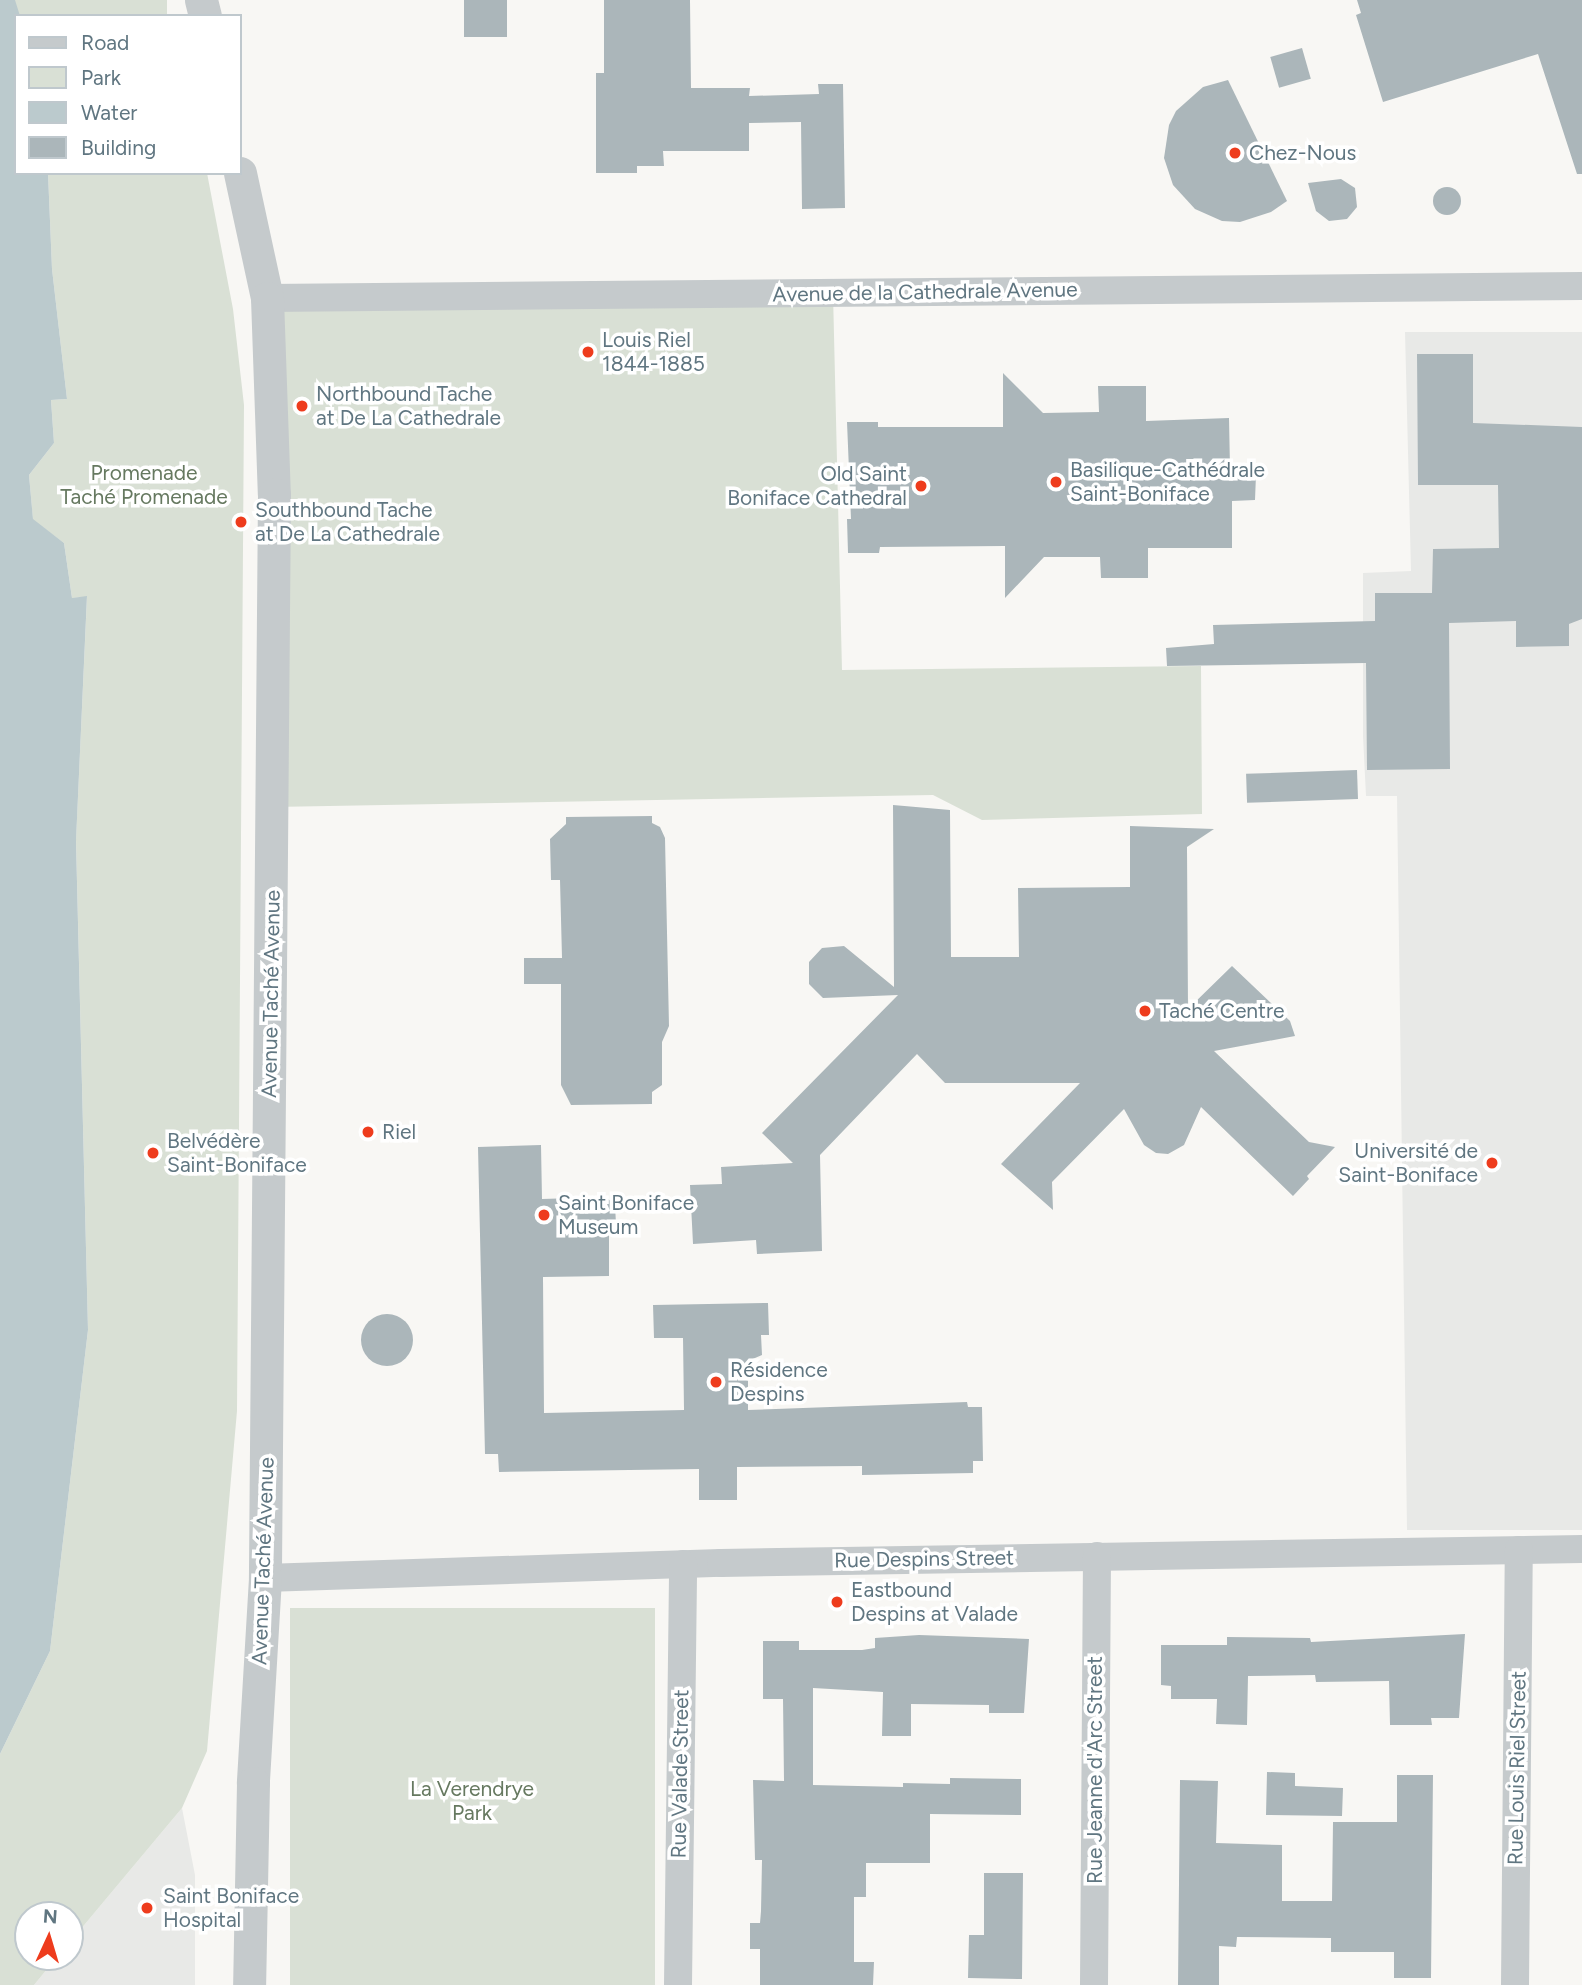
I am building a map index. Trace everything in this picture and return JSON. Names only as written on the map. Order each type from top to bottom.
[{"type":"street","name":"Avenue Taché Avenue","points":[[240,175],[267,298],[274,521],[265,1578],[253,1783],[249,1985]]},
{"type":"street","name":"Avenue de la Cathedrale Avenue","points":[[267,298],[1582,286]]},
{"type":"street","name":"Rue Despins Street","points":[[265,1578],[683,1564],[1582,1549]]},
{"type":"street","name":"Rue Louis Riel Street","points":[[1515,1985],[1519,1550]]},
{"type":"street","name":"Rue Jeanne d'Arc Street","points":[[1094,1985],[1097,1556]]},
{"type":"street","name":"Rue Valade Street","points":[[678,1985],[683,1564]]},
{"type":"shaded area","name":"Université de Saint-Boniface","points":[[1405,332],[1582,332],[1582,1530],[1407,1530],[1397,796],[1366,796],[1363,736],[1363,573],[1411,571]]},
{"type":"shaded area","name":"Saint Boniface Hospital","points":[[182,1808],[195,1875],[195,1985],[34,1985],[46,1971],[84,1971],[84,1925]]},
{"type":"green space","points":[[15,0],[167,0],[167,14],[15,14]]},
{"type":"green space","name":"Promenade Taché Promenade","points":[[48,175],[207,175],[233,309],[244,405],[237,1411],[207,1751],[182,1808],[84,1925],[84,1901],[14,1901],[14,1971],[46,1971],[34,1985],[0,1985],[0,1754],[50,1651],[88,1330],[76,840],[87,597],[72,598],[64,543],[33,520],[29,475],[54,443],[51,400],[67,399],[52,269]]},
{"type":"green space","points":[[833,293],[842,670],[1201,666],[1202,814],[982,820],[933,795],[273,807],[267,298]]},
{"type":"green space","name":"La Verendrye Park","points":[[290,1608],[655,1608],[655,1985],[290,1985]]},
{"type":"water","points":[[0,0],[15,0],[19,14],[14,14],[14,175],[48,175],[52,269],[67,399],[51,400],[54,443],[29,475],[33,519],[64,543],[72,598],[87,596],[76,841],[88,1330],[50,1651],[0,1754]]},
{"type":"building","points":[[464,0],[507,0],[507,37],[464,37]]},
{"type":"building","points":[[604,0],[690,0],[691,88],[750,88],[749,96],[819,94],[818,84],[843,84],[845,208],[802,209],[801,122],[749,123],[749,151],[663,151],[664,166],[637,166],[637,173],[596,173],[596,73],[604,73]]},
{"type":"building","points":[[1357,0],[1582,0],[1582,174],[1577,174],[1538,54],[1383,102],[1356,15],[1361,13]]},
{"type":"building","points":[[1302,48],[1311,79],[1279,88],[1270,57]]},
{"type":"building","name":"Chez-Nous","points":[[1228,80],[1287,201],[1271,212],[1240,222],[1222,221],[1195,209],[1173,185],[1164,158],[1169,125],[1176,111],[1203,87]]},
{"type":"building","points":[[1341,179],[1355,188],[1357,207],[1347,219],[1329,221],[1316,211],[1308,183]]},
{"type":"building","points":[[1447,187],[1457,191],[1461,201],[1457,211],[1447,215],[1437,211],[1433,201],[1437,191]]},
{"type":"building","points":[[1417,354],[1473,354],[1473,423],[1582,427],[1582,619],[1569,624],[1569,646],[1516,647],[1516,621],[1449,623],[1450,769],[1367,770],[1366,663],[1167,666],[1166,648],[1214,644],[1213,625],[1375,621],[1375,593],[1432,593],[1433,549],[1499,548],[1498,485],[1418,485]]},
{"type":"building","name":"Basilique-Cathédrale Saint-Boniface","points":[[1003,373],[1043,413],[1099,412],[1098,386],[1146,386],[1146,421],[1229,418],[1230,468],[1255,468],[1256,475],[1255,500],[1232,501],[1232,548],[1148,548],[1148,578],[1101,578],[1100,557],[1044,557],[1005,598],[1005,546],[880,547],[879,553],[848,553],[847,519],[851,519],[847,422],[878,422],[878,427],[1003,427]]},
{"type":"building","points":[[1357,770],[1358,799],[1247,803],[1246,774]]},
{"type":"building","points":[[893,805],[950,810],[951,957],[1019,957],[1018,888],[1130,887],[1130,826],[1214,829],[1187,847],[1188,1009],[1232,966],[1290,1021],[1295,1036],[1214,1051],[1309,1142],[1335,1147],[1307,1176],[1309,1179],[1293,1196],[1201,1107],[1184,1145],[1168,1154],[1156,1153],[1144,1145],[1124,1109],[1052,1182],[1053,1210],[1001,1164],[1080,1083],[945,1083],[917,1054],[820,1155],[822,1251],[757,1254],[756,1240],[693,1244],[690,1185],[722,1184],[721,1167],[793,1163],[762,1133],[898,995],[823,998],[809,984],[809,962],[822,948],[844,946],[894,987]]},
{"type":"building","points":[[652,816],[652,823],[660,827],[665,838],[669,1026],[662,1042],[662,1085],[652,1092],[652,1104],[571,1105],[561,1085],[561,984],[524,984],[524,958],[562,958],[560,880],[551,880],[550,839],[566,824],[566,817]]},
{"type":"building","name":"Résidence Despins","points":[[541,1145],[542,1199],[606,1197],[615,1205],[616,1224],[609,1230],[609,1276],[543,1277],[544,1413],[684,1410],[683,1338],[654,1338],[653,1305],[768,1303],[769,1335],[761,1335],[762,1355],[748,1361],[748,1410],[967,1402],[968,1407],[982,1407],[983,1461],[973,1461],[973,1473],[862,1475],[862,1466],[737,1467],[737,1500],[699,1500],[699,1469],[499,1472],[498,1454],[485,1454],[478,1147]]},
{"type":"building","points":[[387,1314],[406,1321],[413,1340],[406,1359],[387,1366],[368,1359],[361,1340],[368,1321]]},
{"type":"building","points":[[1465,1634],[1459,1718],[1431,1718],[1432,1725],[1390,1725],[1389,1681],[1316,1682],[1315,1675],[1248,1676],[1247,1725],[1216,1724],[1217,1699],[1171,1699],[1171,1686],[1161,1685],[1161,1645],[1227,1645],[1227,1637],[1310,1638],[1311,1642]]},
{"type":"building","points":[[919,1635],[1029,1639],[1024,1713],[989,1713],[989,1705],[911,1704],[911,1736],[882,1736],[883,1692],[813,1688],[813,1785],[903,1787],[903,1783],[950,1784],[950,1778],[1021,1779],[1021,1815],[930,1814],[930,1863],[866,1863],[866,1897],[854,1897],[854,1962],[874,1962],[873,1985],[760,1985],[760,1949],[750,1949],[750,1923],[760,1923],[762,1860],[755,1860],[753,1780],[784,1781],[783,1699],[763,1699],[763,1641],[799,1641],[799,1650],[862,1650],[875,1648],[875,1638]]},
{"type":"building","points":[[1267,1772],[1295,1773],[1295,1786],[1343,1788],[1342,1816],[1266,1815]]},
{"type":"building","points":[[1397,1775],[1433,1775],[1431,1978],[1394,1978],[1394,1952],[1331,1952],[1331,1938],[1237,1937],[1236,1947],[1219,1946],[1219,1985],[1178,1985],[1180,1780],[1218,1781],[1216,1843],[1282,1845],[1282,1901],[1332,1901],[1333,1822],[1397,1822]]},
{"type":"building","points":[[984,1873],[1023,1873],[1022,1979],[968,1978],[969,1935],[984,1935]]},
{"type":"place","name":"Chez-Nous","points":[[1235,153]]},
{"type":"place","name":"Louis Riel 1844-1885","points":[[588,352]]},
{"type":"place","name":"Northbound Tache at De La Cathedrale","points":[[302,406]]},
{"type":"place","name":"Basilique-Cathédrale Saint-Boniface","points":[[1056,482]]},
{"type":"place","name":"Old Saint Boniface Cathedral","points":[[921,486]]},
{"type":"place","name":"Southbound Tache at De La Cathedrale","points":[[241,522]]},
{"type":"place","name":"Taché Centre","points":[[1145,1011]]},
{"type":"place","name":"Riel","points":[[368,1132]]},
{"type":"place","name":"Belvédère Saint-Boniface","points":[[153,1153]]},
{"type":"place","name":"Université de Saint-Boniface","points":[[1492,1163]]},
{"type":"place","name":"Saint Boniface Museum","points":[[544,1215]]},
{"type":"place","name":"Résidence Despins","points":[[716,1382]]},
{"type":"place","name":"Eastbound Despins at Valade","points":[[837,1602]]},
{"type":"place","name":"Saint Boniface Hospital","points":[[147,1908]]}]
